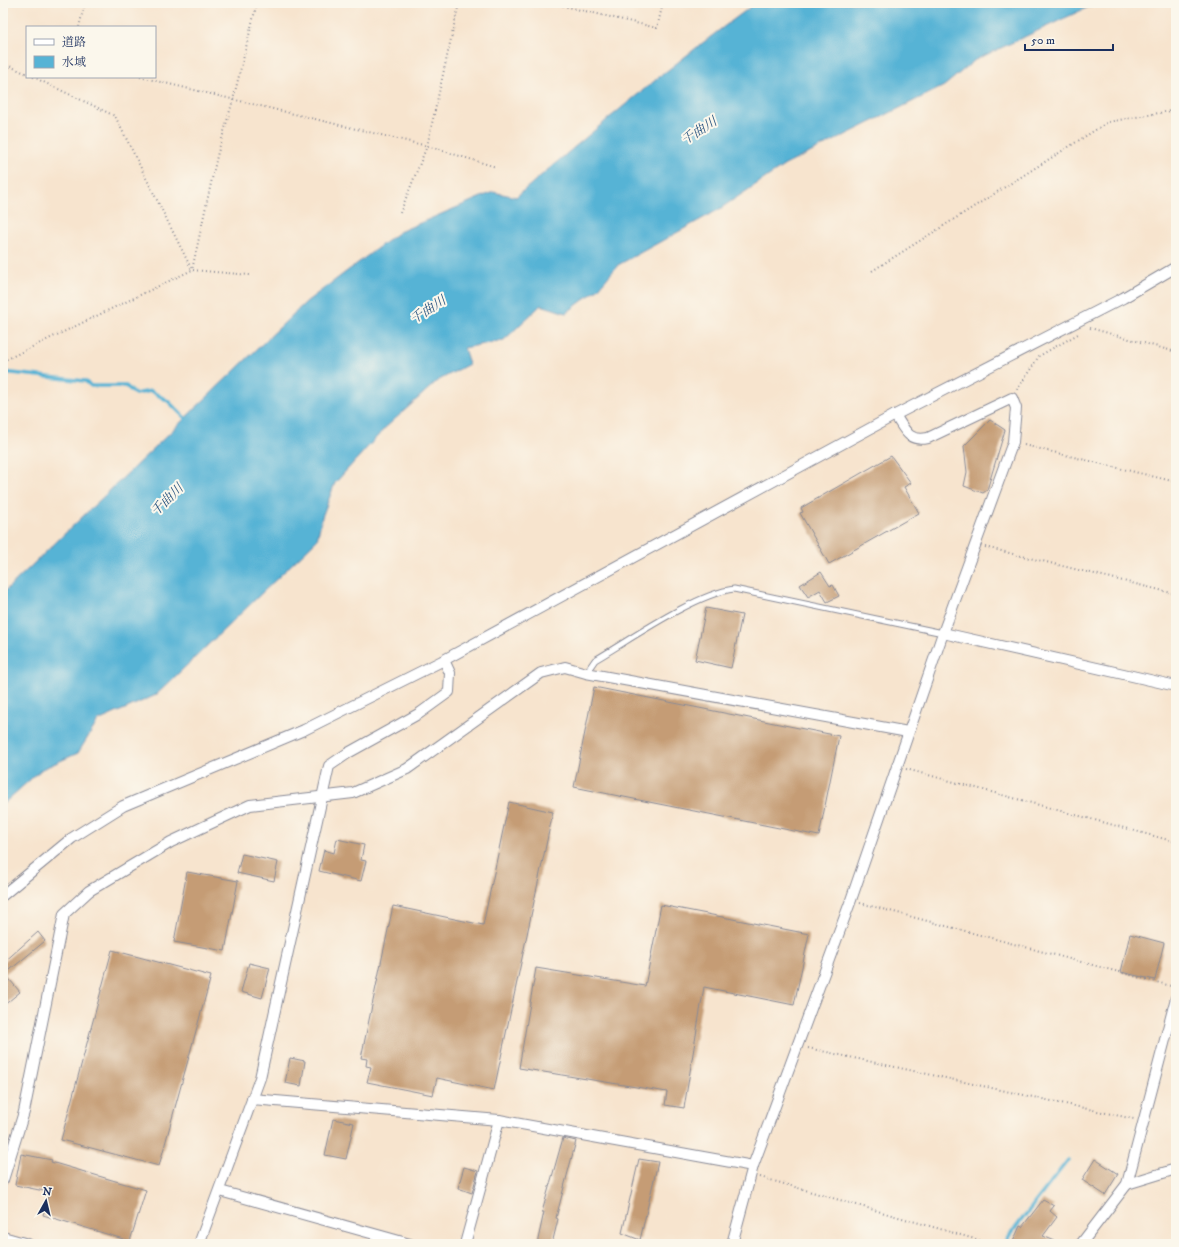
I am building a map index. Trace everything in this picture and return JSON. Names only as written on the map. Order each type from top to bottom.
[{"type":"street","points":[[3,895],[72,838],[123,806],[304,730],[444,660],[895,415],[1123,298],[1176,267]]},
{"type":"street","points":[[732,1244],[753,1166],[851,900],[898,767],[908,732],[1013,442],[1016,408],[1012,398],[928,438],[919,439],[909,436],[895,415]]},
{"type":"street","points":[[943,634],[1176,686]]},
{"type":"street","points":[[199,1244],[220,1191],[260,1078],[329,766],[348,753],[420,713],[449,692],[450,673],[444,660]]},
{"type":"street","points":[[3,1180],[24,1112],[64,914],[89,891],[171,842],[250,805],[352,793],[407,769],[541,673],[564,667],[586,673],[908,732]]},
{"type":"street","points":[[1081,1244],[1127,1184],[1176,998]]},
{"type":"street","points":[[252,1099],[499,1120],[753,1166]]},
{"type":"street","points":[[465,1244],[499,1120]]},
{"type":"street","points":[[1127,1184],[1176,1169]]},
{"type":"street","points":[[220,1191],[410,1244]]},
{"type":"street","points":[[3,1237],[28,1244]]},
{"type":"lane","points":[[586,673],[595,660],[683,608],[721,590],[734,589],[943,634]]},
{"type":"path","points":[[79,26],[85,3]]},
{"type":"path","points":[[192,270],[217,156],[233,100],[257,3]]},
{"type":"path","points":[[400,213],[427,146],[459,3]]},
{"type":"path","points":[[551,3],[657,28],[663,3]]},
{"type":"path","points":[[3,63],[26,74]]},
{"type":"path","points":[[35,78],[116,116],[192,270]]},
{"type":"path","points":[[144,78],[427,146],[496,167]]},
{"type":"path","points":[[872,272],[1108,122],[1176,110]]},
{"type":"path","points":[[3,361],[192,270],[250,275]]},
{"type":"path","points":[[1012,398],[1039,356],[1090,328],[1176,352]]},
{"type":"path","points":[[1013,442],[1176,482]]},
{"type":"path","points":[[976,545],[1176,594]]},
{"type":"path","points":[[898,767],[1176,842]]},
{"type":"path","points":[[851,900],[1176,988]]},
{"type":"path","points":[[797,1045],[1143,1120]]},
{"type":"path","points":[[753,1166],[758,1176],[992,1244]]},
{"type":"water","name":"千曲川","points":[[756,3],[1097,3],[975,60],[944,86],[785,165],[718,210],[618,265],[598,289],[566,313],[541,305],[504,340],[464,348],[469,364],[437,381],[385,428],[335,483],[322,517],[317,540],[156,695],[98,721],[78,753],[42,769],[3,804],[3,593],[306,302],[399,232],[493,192],[516,197],[664,73]]},
{"type":"building","points":[[990,420],[1005,430],[987,490],[983,493],[964,486],[967,472],[964,446]]},
{"type":"building","points":[[891,456],[911,483],[904,487],[919,513],[829,564],[800,513],[803,512],[801,508]]},
{"type":"building","points":[[821,572],[830,586],[833,585],[839,596],[827,602],[820,590],[808,597],[800,585]]},
{"type":"building","points":[[706,608],[742,615],[731,668],[695,660]]},
{"type":"building","points":[[594,687],[839,736],[819,836],[574,787]]},
{"type":"building","points":[[509,802],[553,812],[494,1090],[437,1078],[433,1095],[367,1082],[371,1067],[366,1066],[367,1059],[361,1058],[393,906],[483,925]]},
{"type":"building","points":[[337,839],[364,845],[361,860],[366,861],[361,881],[319,871],[324,850],[334,853]]},
{"type":"building","points":[[242,854],[278,862],[274,881],[237,873]]},
{"type":"building","points":[[187,872],[238,881],[225,951],[174,942]]},
{"type":"building","points":[[661,905],[809,934],[794,1005],[704,987],[684,1108],[665,1105],[667,1092],[519,1068],[536,968],[645,986]]},
{"type":"building","points":[[38,932],[45,941],[5,974],[20,992],[3,1006],[3,963]]},
{"type":"building","points":[[1130,934],[1164,943],[1155,980],[1121,972]]},
{"type":"building","points":[[112,950],[211,976],[159,1166],[61,1140]]},
{"type":"building","points":[[249,963],[270,968],[262,998],[241,992]]},
{"type":"building","points":[[290,1058],[305,1061],[301,1086],[285,1083]]},
{"type":"building","points":[[333,1119],[354,1123],[346,1159],[325,1155]]},
{"type":"building","points":[[563,1138],[576,1141],[556,1218],[558,1219],[552,1244],[537,1244],[544,1212],[542,1212]]},
{"type":"building","points":[[21,1154],[52,1160],[51,1162],[146,1190],[130,1241],[43,1215],[49,1192],[15,1185]]},
{"type":"building","points":[[639,1159],[658,1162],[640,1240],[622,1233]]},
{"type":"building","points":[[1095,1159],[1118,1174],[1105,1195],[1082,1180]]},
{"type":"building","points":[[464,1167],[478,1171],[472,1193],[458,1188]]},
{"type":"building","points":[[1043,1200],[1054,1206],[1050,1211],[1057,1217],[1043,1236],[1062,1244],[1012,1244],[1020,1226],[1022,1227]]},
{"type":"waterway","points":[[3,372],[85,381],[91,386],[126,386],[135,394],[151,391],[168,401],[189,422]]},
{"type":"waterway","points":[[1003,1244],[1068,1160]]}]
